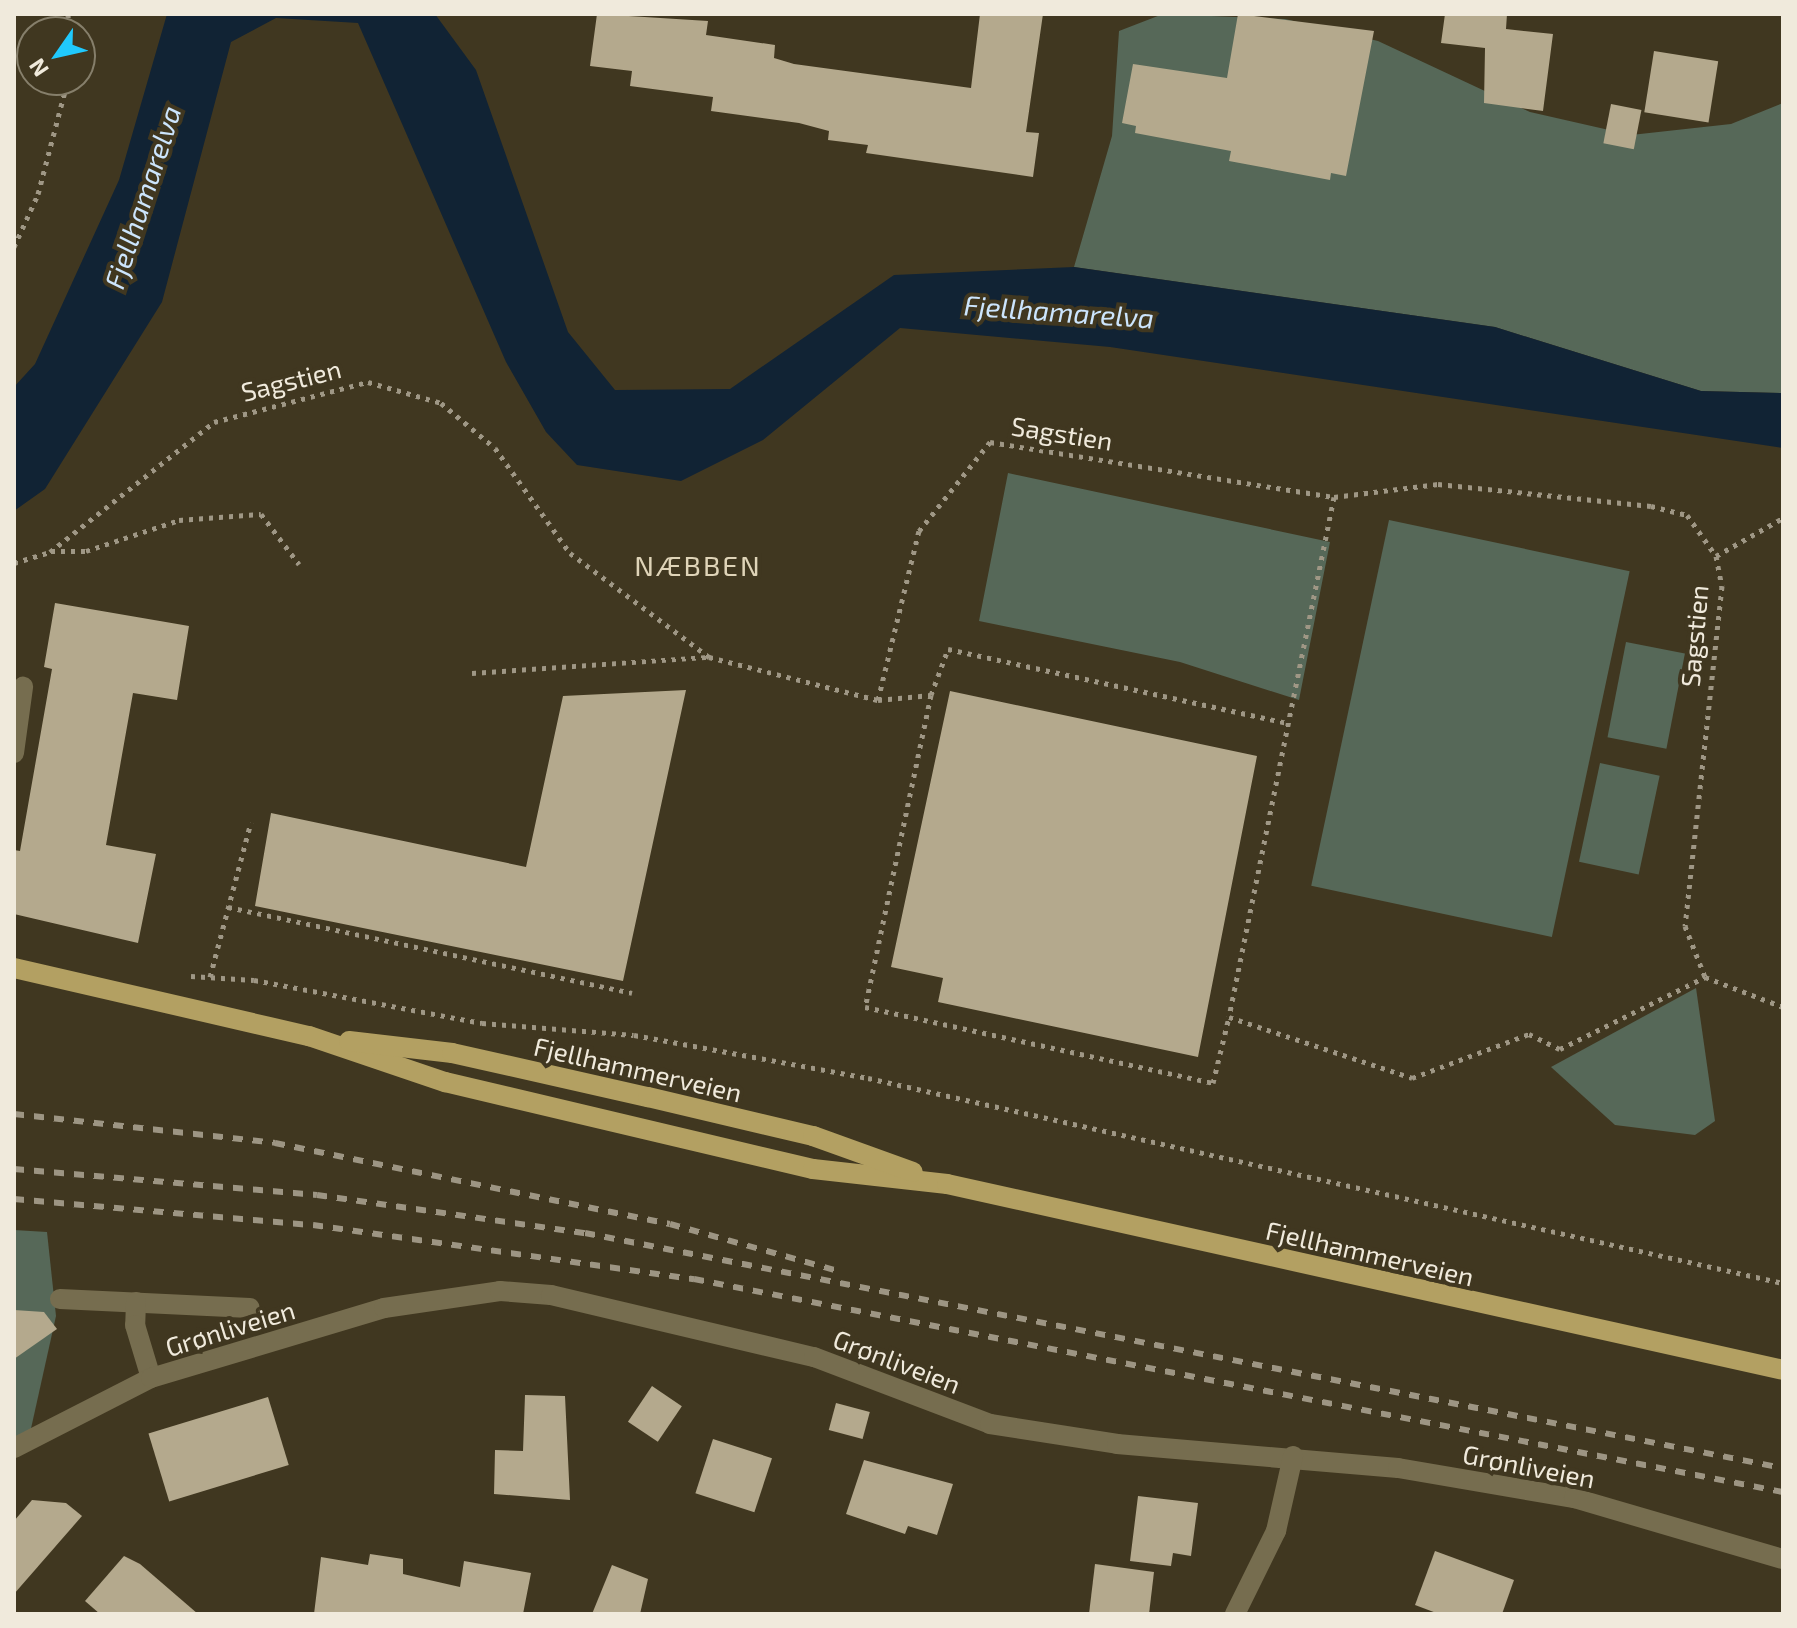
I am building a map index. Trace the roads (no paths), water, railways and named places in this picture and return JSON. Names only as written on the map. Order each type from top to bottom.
[{"type":"main road","name":"Fjellhammerveien","points":[[14,968],[309,1036],[445,1082],[813,1169],[947,1184],[1783,1370]]},
{"type":"main road","name":"Fjellhammerveien","points":[[309,1036],[452,1053],[648,1097],[813,1136],[947,1184]]},
{"type":"street","points":[[14,753],[23,687]]},
{"type":"street","name":"Grønliveien","points":[[14,1448],[151,1378],[384,1308],[500,1291],[551,1295],[814,1357],[990,1424],[1117,1444],[1293,1456],[1574,1498],[1783,1559]]},
{"type":"street","points":[[60,1299],[250,1308]]},
{"type":"street","points":[[136,1302],[135,1325],[151,1378]]},
{"type":"street","points":[[1235,1614],[1276,1531],[1293,1456]]},
{"type":"water","name":"Fjellhamarelva","points":[[167,14],[435,14],[476,70],[568,332],[615,390],[730,389],[894,275],[1074,267],[1495,327],[1701,391],[1783,393],[1783,448],[1110,347],[900,328],[763,440],[681,481],[577,465],[546,432],[506,362],[358,23],[276,18],[231,42],[162,302],[45,489],[14,511],[14,387],[35,364],[119,180]]},
{"type":"railway","points":[[14,1114],[275,1143],[670,1224],[838,1271]]},
{"type":"railway","points":[[14,1169],[317,1195],[585,1233],[1783,1468]]},
{"type":"railway","points":[[14,1199],[313,1225],[694,1279],[1783,1492]]},
{"type":"district","name":"NÆBBEN","points":[[698,565]]}]
